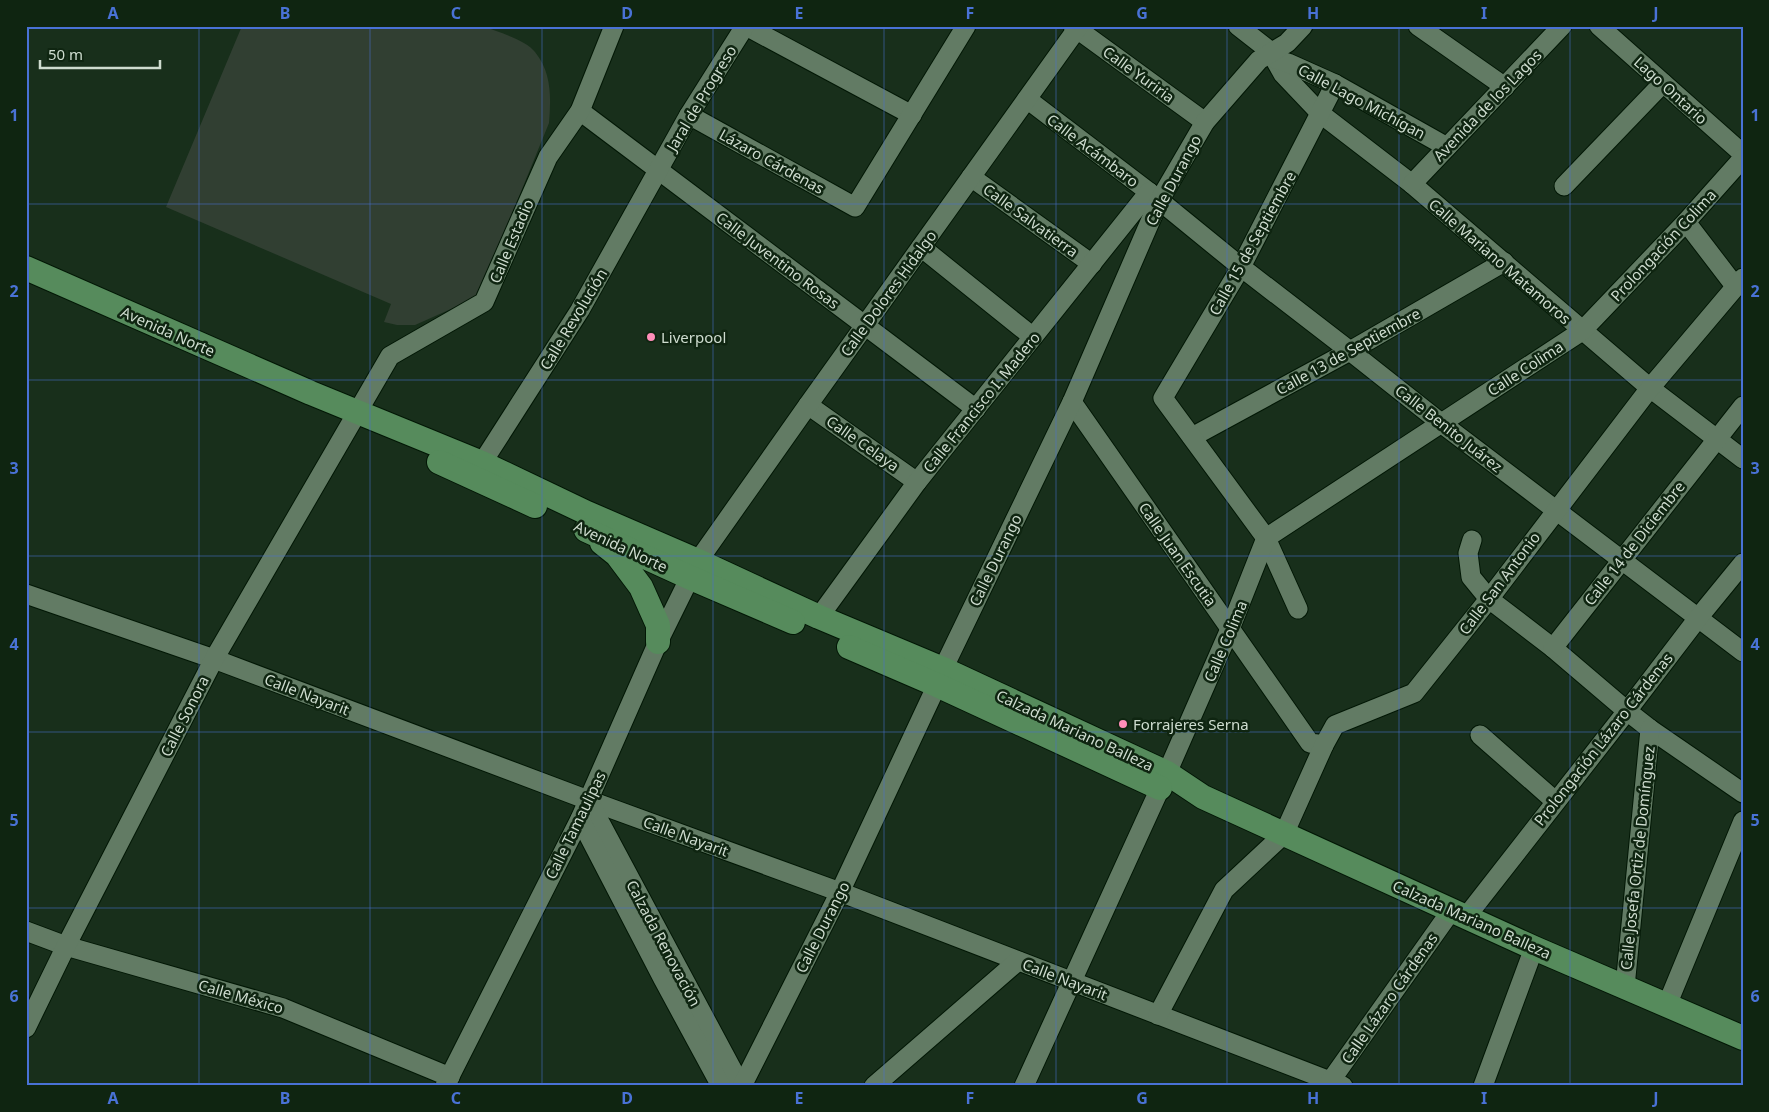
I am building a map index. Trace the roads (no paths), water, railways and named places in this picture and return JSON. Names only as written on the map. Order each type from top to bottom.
[{"type":"main road","name":"Avenida Norte","points":[[26,268],[311,393],[355,416],[390,438],[583,528],[819,617],[940,677]]},
{"type":"main road","name":"Avenida Norte","points":[[355,416],[482,463],[587,513],[695,570],[940,677]]},
{"type":"main road","points":[[390,438],[404,441],[467,464],[482,463]]},
{"type":"main road","points":[[583,528],[617,556],[641,587],[658,625],[658,642]]},
{"type":"main road","name":"Calzada Mariano Balleza","points":[[940,677],[1163,781],[1203,797],[1458,914],[1743,1038]]},
{"type":"street","name":"Calle Estadio","points":[[355,416],[390,356],[484,302],[548,156],[580,111],[614,26]]},
{"type":"street","points":[[746,26],[912,115],[966,26]]},
{"type":"street","name":"Jaral de Progreso","points":[[658,171],[689,115],[746,26]]},
{"type":"street","points":[[1238,26],[1273,55]]},
{"type":"street","name":"Calle Durango","points":[[742,1086],[840,892],[940,677],[1072,402],[1154,196],[1205,122],[1259,60],[1273,55],[1303,26]]},
{"type":"street","points":[[1418,26],[1505,86]]},
{"type":"street","name":"Avenida de los Lagos","points":[[1412,184],[1562,26]]},
{"type":"street","name":"Lago Ontario","points":[[1599,26],[1743,154]]},
{"type":"street","name":"Calle Dolores Hidalgo","points":[[695,570],[808,405],[1027,99],[1076,27]]},
{"type":"street","name":"Calle Yuriria","points":[[1076,27],[1205,122]]},
{"type":"street","name":"Calle Lago Michígan","points":[[1273,55],[1335,84],[1448,147]]},
{"type":"street","name":"Calle Mariano Matamoros","points":[[1273,55],[1283,74],[1320,114],[1412,184],[1650,388],[1743,459]]},
{"type":"street","points":[[1564,186],[1663,83]]},
{"type":"street","name":"Calle 15 de Septiembre","points":[[1192,437],[1163,398],[1240,267],[1335,84]]},
{"type":"street","name":"Calle Acámbaro","points":[[1027,99],[1154,196]]},
{"type":"street","name":"Calle Juventino Rosas","points":[[580,111],[976,409]]},
{"type":"street","name":"Lázaro Cárdenas","points":[[689,115],[856,207],[912,115]]},
{"type":"street","name":"Prolongación Colima","points":[[1582,331],[1686,222],[1743,158]]},
{"type":"street","name":"Calle Revolución","points":[[482,463],[580,310],[658,171]]},
{"type":"street","name":"Calle Salvatierra","points":[[971,177],[1092,264]]},
{"type":"street","name":"Calle Francisco I. Madero","points":[[819,617],[917,482],[1092,264],[1154,196]]},
{"type":"street","name":"Calle Benito Juárez","points":[[1154,196],[1240,267],[1441,423],[1743,652]]},
{"type":"street","points":[[1686,222],[1739,282]]},
{"type":"street","points":[[921,247],[1033,337]]},
{"type":"street","name":"Calle 13 de Septiembre","points":[[1192,437],[1350,351],[1504,262]]},
{"type":"street","name":"Calle San Antonio","points":[[1284,834],[1335,725],[1414,693],[1489,599],[1650,388],[1739,282]]},
{"type":"street","name":"Calle Colima","points":[[1024,1086],[1163,781],[1230,629],[1266,538],[1582,331]]},
{"type":"street","name":"Calle Juan Escutia","points":[[1072,402],[1310,743],[1324,745]]},
{"type":"street","name":"Calle Celaya","points":[[808,405],[917,482]]},
{"type":"street","name":"Calle 14 de Diciembre","points":[[1553,648],[1620,560],[1743,406]]},
{"type":"street","name":"Calle Sonora","points":[[26,1028],[66,946],[214,659],[355,416]]},
{"type":"street","points":[[1192,437],[1266,538],[1298,609]]},
{"type":"street","points":[[1472,540],[1468,553],[1471,577],[1489,599],[1553,648],[1626,712],[1743,793]]},
{"type":"street","name":"Prolongación Lázaro Cárdenas","points":[[1458,914],[1555,802],[1743,563]]},
{"type":"street","name":"Calle Tamaulipas","points":[[447,1081],[580,819],[658,642],[695,570]]},
{"type":"street","name":"Calle Nayarit","points":[[26,594],[214,659],[588,800],[840,892],[1158,1014],[1333,1084]]},
{"type":"street","name":"Calle Josefa Ortiz de Domínguez","points":[[1625,987],[1650,729]]},
{"type":"street","points":[[1480,735],[1555,802]]},
{"type":"street","name":"Calzada Renovación","points":[[588,800],[742,1086]]},
{"type":"street","name":"Calzada Renovación","points":[[580,819],[658,971],[721,1086]]},
{"type":"street","points":[[1667,1005],[1743,821]]},
{"type":"street","points":[[1158,1014],[1224,890],[1284,834]]},
{"type":"street","name":"Calle Lázaro Cárdenas","points":[[1333,1084],[1458,914]]},
{"type":"street","name":"Calle México","points":[[26,930],[66,946],[283,1008],[447,1081]]},
{"type":"street","points":[[1483,1086],[1534,948]]},
{"type":"street","points":[[874,1086],[1018,961]]},
{"type":"place","name":"Liverpool","points":[[651,337]]},
{"type":"place","name":"Forrajeres Serna","points":[[1123,724]]}]
